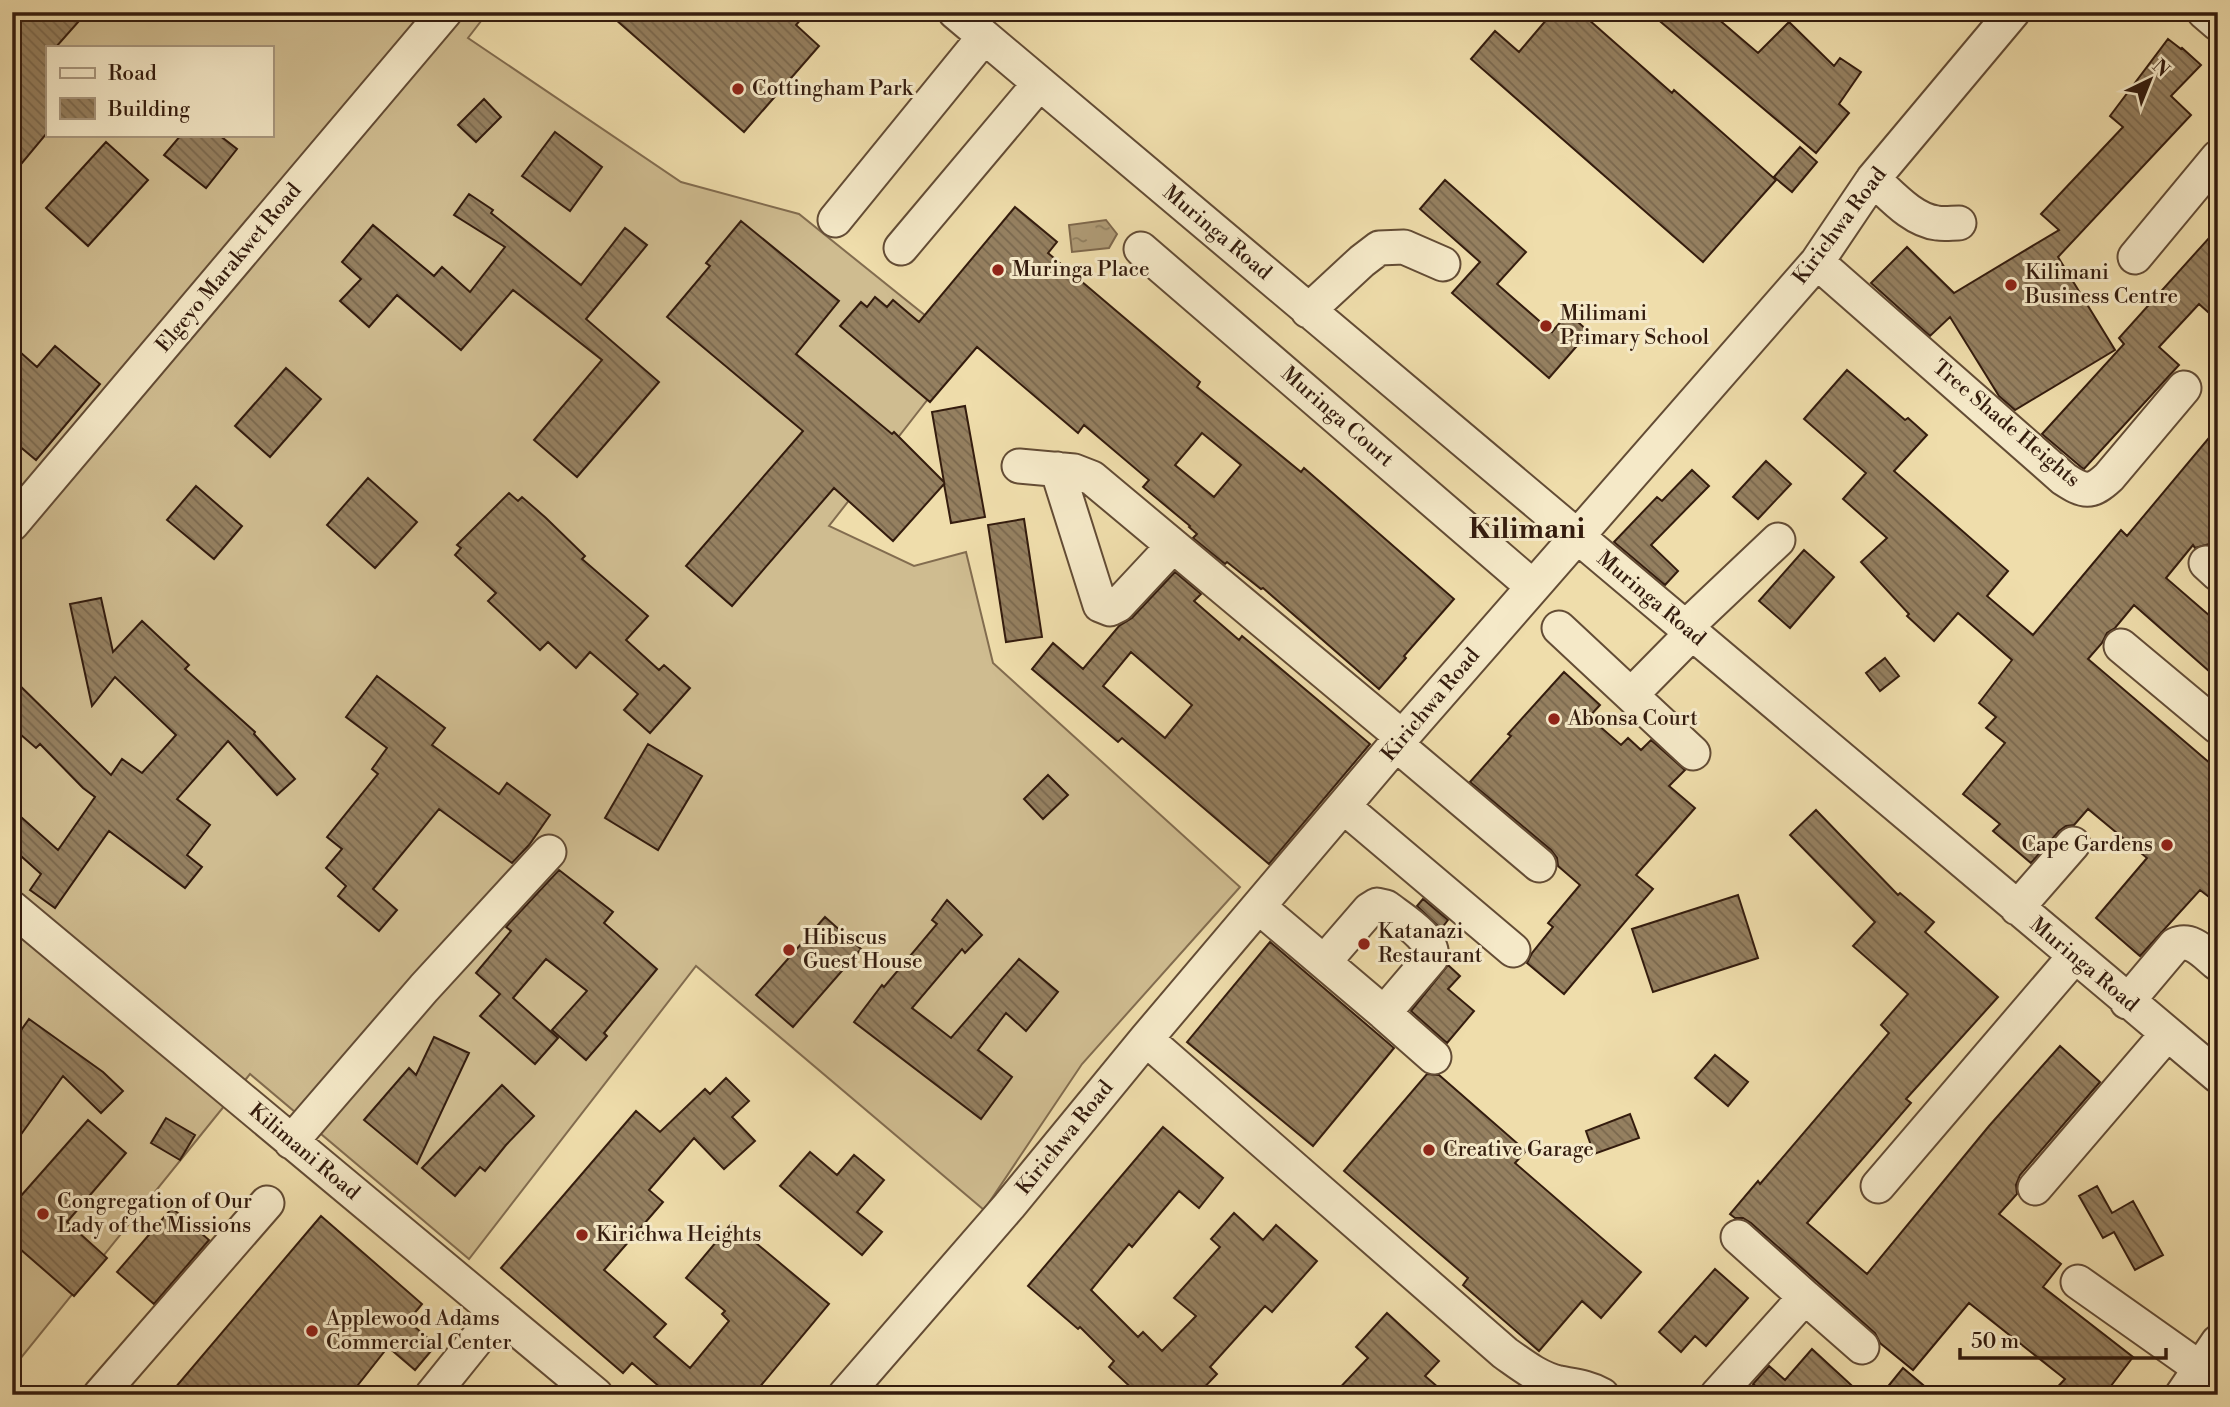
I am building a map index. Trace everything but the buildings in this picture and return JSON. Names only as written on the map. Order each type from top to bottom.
[{"type":"street","name":"Elgeyo Marakwet Road","points":[[12,523],[444,12]]},
{"type":"street","name":"Muringa Road","points":[[955,12],[2218,1076]]},
{"type":"street","name":"Kirichwa Road","points":[[845,1395],[1009,1206],[1146,1039],[1399,741],[1817,262],[1873,179],[2013,12]]},
{"type":"street","points":[[2204,12],[2218,24]]},
{"type":"street","points":[[835,220],[984,37]]},
{"type":"street","points":[[901,248],[1039,84]]},
{"type":"street","points":[[2135,257],[2218,157]]},
{"type":"street","points":[[1873,179],[1909,211],[1924,220],[1959,223]]},
{"type":"street","points":[[1308,310],[1379,248],[1404,247],[1443,264]]},
{"type":"street","name":"Muringa Court","points":[[1141,249],[1532,586]]},
{"type":"street","name":"Tree Shade Heights","points":[[1817,262],[2064,479],[2085,490],[2097,489],[2109,477],[2184,388]]},
{"type":"street","points":[[1019,466],[1074,471],[1092,478],[1399,741],[1539,865]]},
{"type":"street","points":[[1058,469],[1100,605],[1110,609],[1118,605],[1173,546]]},
{"type":"street","points":[[1630,695],[1688,631],[1778,540]]},
{"type":"street","points":[[1559,628],[1693,753]]},
{"type":"street","points":[[2121,646],[2218,727]]},
{"type":"street","points":[[1344,807],[1513,950]]},
{"type":"street","points":[[2017,908],[2073,844]]},
{"type":"street","points":[[291,1142],[424,988],[549,852]]},
{"type":"street","points":[[1324,962],[1369,910],[1377,905],[1385,907],[1429,942],[1433,951],[1431,958],[1384,1013]]},
{"type":"street","points":[[1259,907],[1434,1057]]},
{"type":"street","name":"Kilimani Road","points":[[12,908],[596,1395]]},
{"type":"street","points":[[2127,1002],[2180,943],[2196,946],[2218,964]]},
{"type":"street","points":[[1878,1186],[2074,957]]},
{"type":"street","points":[[2035,1188],[2167,1034]]},
{"type":"street","points":[[1146,1039],[1505,1353],[1532,1373],[1557,1382],[1589,1387],[1602,1395]]},
{"type":"street","points":[[100,1395],[267,1203]]},
{"type":"street","points":[[1738,1237],[1862,1347]]},
{"type":"street","points":[[2078,1282],[2212,1363],[2182,1395]]},
{"type":"street","points":[[1717,1395],[1805,1297]]},
{"type":"street","points":[[432,1395],[498,1313]]},
{"type":"shaded area","points":[[12,12],[488,12],[468,38],[681,182],[799,214],[967,349],[829,526],[914,566],[966,552],[993,663],[1240,887],[1082,1064],[984,1210],[696,966],[469,1259],[250,1074],[12,1369]]},
{"type":"water","points":[[1106,220],[1117,234],[1109,248],[1072,252],[1069,225]]},
{"type":"place","name":"Cottingham Park","points":[[738,89]]},
{"type":"place","name":"Muringa Place","points":[[998,270]]},
{"type":"place","name":"Kilimani Business Centre","points":[[2011,285]]},
{"type":"place","name":"Milimani Primary School","points":[[1546,326]]},
{"type":"place","name":"Abonsa Court","points":[[1554,719]]},
{"type":"place","name":"Cape Gardens","points":[[2167,845]]},
{"type":"place","name":"Katanazi Restaurant","points":[[1364,944]]},
{"type":"place","name":"Hibiscus Guest House","points":[[789,950]]},
{"type":"place","name":"Creative Garage","points":[[1429,1150]]},
{"type":"place","name":"Congregation of Our Lady of the Missions","points":[[43,1214]]},
{"type":"place","name":"Kirichwa Heights","points":[[582,1235]]},
{"type":"place","name":"Applewood Adams Commercial Center","points":[[312,1331]]},
{"type":"district","name":"Kilimani","points":[[1527,529]]}]
